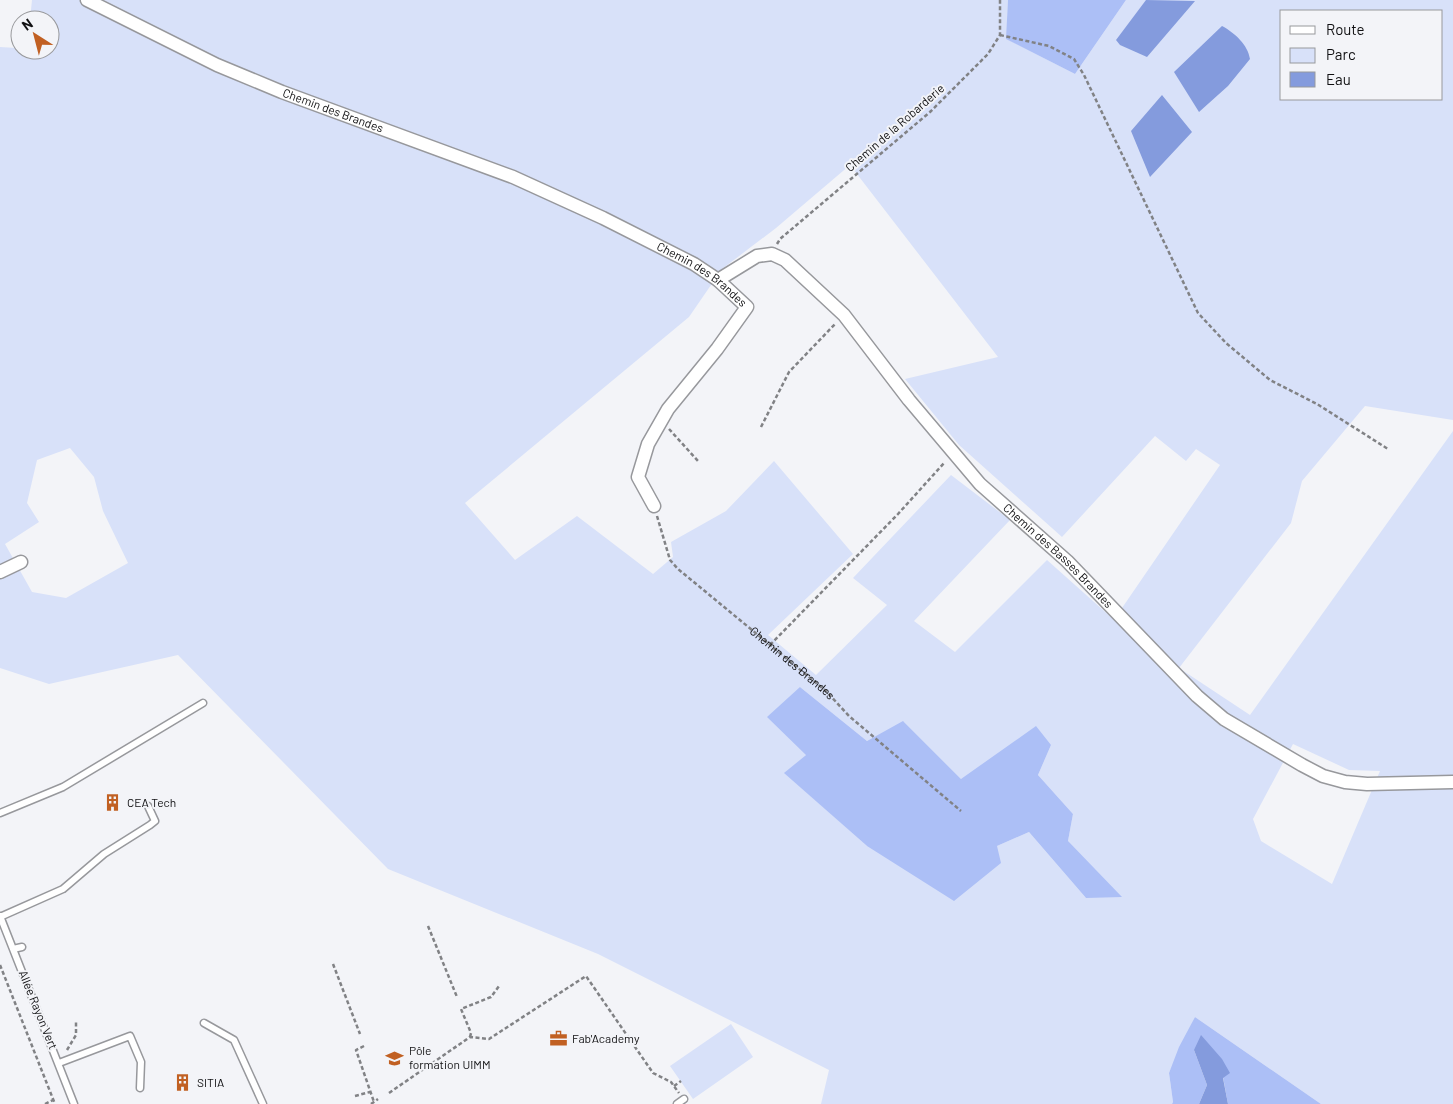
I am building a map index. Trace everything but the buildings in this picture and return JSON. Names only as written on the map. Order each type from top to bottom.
[{"type":"street","name":"Chemin des Brandes","points":[[87,0],[217,64],[282,92],[513,177],[603,218],[694,264],[718,280],[747,307],[662,421],[648,444],[638,477],[654,506]]},
{"type":"street","points":[[718,280],[757,256],[772,254]]},
{"type":"street","name":"Chemin des Basses Brandes","points":[[772,254],[786,260],[844,315],[909,400],[980,484],[1067,562],[1197,696],[1224,719],[1323,776],[1345,782],[1453,782]]},
{"type":"street","points":[[0,572],[21,562]]},
{"type":"lane","points":[[0,813],[63,787],[203,703]]},
{"type":"lane","points":[[1,919],[63,888],[104,854],[150,825],[155,821],[155,816],[148,806]]},
{"type":"lane","name":"Allée Rayon Vert","points":[[1,919],[74,1104]]},
{"type":"lane","points":[[13,949],[22,947]]},
{"type":"lane","points":[[204,1023],[234,1040],[262,1104]]},
{"type":"lane","points":[[57,1060],[130,1036],[141,1062],[140,1088]]},
{"type":"lane","points":[[677,1104],[684,1100]]},
{"type":"path","points":[[1000,0],[1000,35],[1049,46],[1074,59],[1198,314],[1226,343],[1270,380],[1317,404],[1388,449]]},
{"type":"path","name":"Chemin de la Robarderie","points":[[772,254],[780,239],[956,87],[988,54],[1000,35]]},
{"type":"path","points":[[761,428],[789,372],[844,315]]},
{"type":"path","points":[[662,421],[698,461]]},
{"type":"path","points":[[770,645],[898,514],[954,453]]},
{"type":"path","name":"Chemin des Brandes","points":[[654,506],[670,560],[678,570],[826,690],[849,716],[961,811]]},
{"type":"path","points":[[428,926],[457,997]]},
{"type":"path","points":[[332,964],[360,1034]]},
{"type":"path","points":[[0,965],[54,1102],[44,1104]]},
{"type":"path","points":[[389,1094],[470,1038],[489,1039],[586,976],[653,1073],[672,1082],[684,1100]]},
{"type":"path","points":[[470,1038],[471,1034],[461,1008],[491,997],[499,986]]},
{"type":"path","points":[[39,1063],[57,1060],[65,1052],[76,1035],[76,1022]]},
{"type":"path","points":[[364,1046],[356,1050],[372,1103],[378,1099]]},
{"type":"path","points":[[674,1086],[681,1081]]},
{"type":"path","points":[[355,1096],[370,1092]]},
{"type":"green space","points":[[32,0],[1008,0],[1007,39],[1075,74],[1126,0],[1453,0],[1453,420],[1365,406],[1302,481],[1291,523],[1179,668],[1250,715],[1453,431],[1453,1104],[1321,1104],[1195,1017],[1169,1073],[1172,1104],[821,1104],[829,1070],[598,954],[388,869],[178,655],[49,684],[0,668],[0,47],[10,48],[10,60],[60,60],[60,10],[31,10]],"holes":[[[850,165],[998,357],[905,379],[959,445],[1062,537],[1155,436],[1186,461],[1196,449],[1220,465],[1122,608],[1112,618],[1047,560],[955,652],[914,621],[1010,520],[951,475],[853,578],[887,605],[816,675],[768,635],[853,554],[774,461],[726,511],[671,542],[673,557],[653,574],[577,516],[515,560],[465,503],[689,317],[722,269],[776,228]],[[70,448],[94,477],[103,511],[128,563],[66,598],[32,592],[5,544],[39,522],[27,503],[37,460]],[[800,687],[867,741],[904,722],[961,779],[1051,745],[1038,775],[1073,814],[1068,841],[1086,898],[1029,832],[997,846],[867,846],[785,773],[806,755]],[[1293,744],[1349,770],[1380,771],[1332,884],[1261,841],[1253,819]]]},
{"type":"green space","points":[[731,1024],[753,1057],[693,1099],[670,1066]]},
{"type":"shaded area","points":[[1008,0],[1126,0],[1075,74],[1006,39]]},
{"type":"shaded area","points":[[800,687],[867,741],[903,721],[961,779],[1036,726],[1051,745],[1038,775],[1073,814],[1068,841],[1122,897],[1086,898],[1029,832],[997,846],[1001,863],[954,901],[867,846],[784,773],[806,755],[767,717]]},
{"type":"shaded area","points":[[1195,1017],[1321,1104],[1228,1104],[1223,1077],[1229,1072],[1194,1050],[1207,1085],[1199,1104],[1172,1104],[1169,1073],[1179,1047]]},
{"type":"water","points":[[1146,0],[1195,1],[1147,57],[1120,45],[1116,40]]},
{"type":"water","points":[[1222,26],[1240,40],[1247,49],[1250,59],[1228,86],[1199,112],[1174,72]]},
{"type":"water","points":[[1162,95],[1192,132],[1150,177],[1131,131]]},
{"type":"water","points":[[1201,1035],[1222,1059],[1230,1073],[1223,1078],[1228,1104],[1199,1104],[1207,1085],[1194,1050]]},
{"type":"place","name":"CEA Tech","points":[[113,803]]},
{"type":"place","name":"Fab'Academy","points":[[558,1039]]},
{"type":"place","name":"Pôle formation UIMM","points":[[395,1058]]},
{"type":"place","name":"SITIA","points":[[183,1083]]}]
